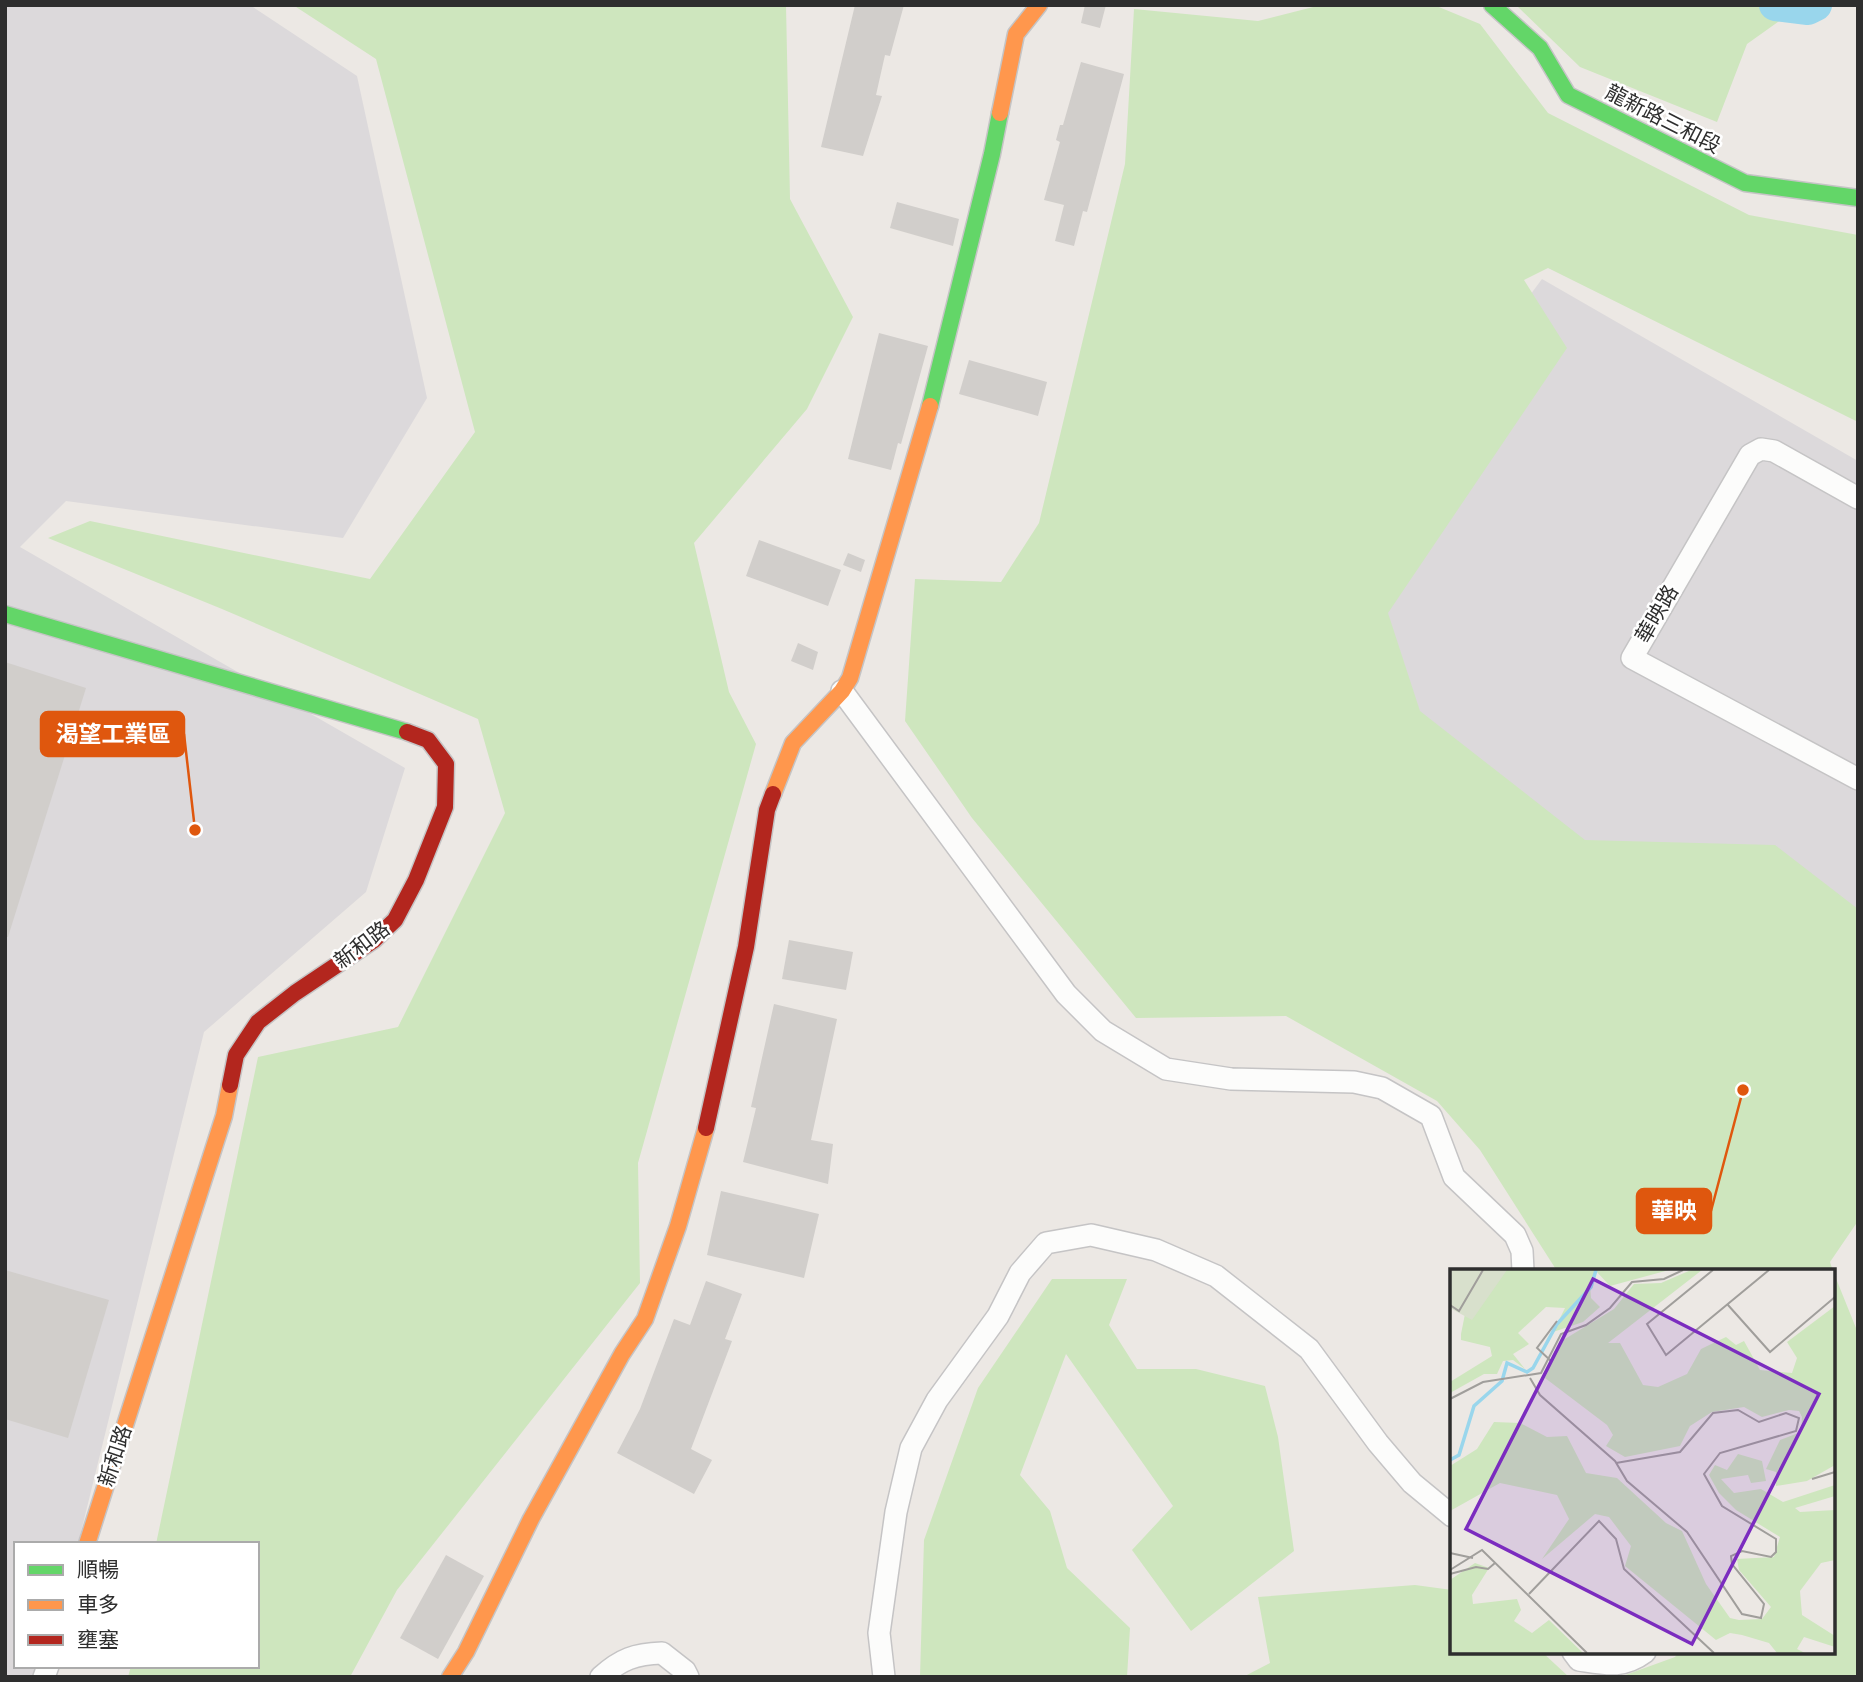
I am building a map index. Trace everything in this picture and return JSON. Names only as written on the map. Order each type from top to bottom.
[{"type":"street","points":[[450,1677],[466,1652],[531,1519],[622,1354],[645,1319],[677,1226],[712,1105],[746,947],[767,810],[793,743],[842,691],[850,678],[939,373],[992,154],[1016,34],[1039,5]]},
{"type":"street","name":"龍新路三和段","points":[[1492,5],[1540,48],[1568,95],[1745,183],[1858,198]]},
{"type":"street","name":"華映路","points":[[1858,498],[1774,451],[1761,449],[1750,455],[1632,658],[1858,779]]},
{"type":"street","name":"新和路","points":[[5,614],[403,730],[428,740],[446,764],[444,807],[416,880],[395,920],[374,940],[295,993],[258,1022],[236,1055],[224,1116],[88,1542]]},
{"type":"street","points":[[842,691],[1066,994],[1103,1031],[1166,1069],[1231,1079],[1354,1082],[1382,1088],[1431,1116],[1454,1177],[1515,1235],[1522,1251],[1523,1269]]},
{"type":"street","points":[[884,1677],[879,1633],[896,1512],[911,1448],[937,1400],[998,1316],[1020,1273],[1046,1243],[1091,1235],[1156,1250],[1216,1276],[1309,1349],[1378,1443],[1412,1483],[1450,1514]]},
{"type":"street","points":[[601,1677],[616,1663],[639,1654],[662,1653],[685,1671],[688,1677]]},
{"type":"street","points":[[1574,1654],[1579,1660],[1615,1666],[1641,1654]]},
{"type":"shaded area","points":[[5,5],[250,5],[357,76],[427,398],[343,538],[66,501],[20,547],[405,768],[366,892],[204,1032],[78,1542],[14,1542],[14,1668],[48,1668],[46,1677],[5,1677]]},
{"type":"shaded area","points":[[1542,279],[1858,461],[1858,936],[1602,885],[1263,655]]},
{"type":"green space","points":[[293,5],[786,5],[790,199],[853,317],[807,409],[694,543],[729,692],[756,744],[638,1163],[640,1283],[397,1590],[350,1677],[128,1677],[130,1668],[259,1668],[259,1542],[156,1542],[258,1057],[398,1027],[505,813],[478,719],[48,538],[90,521],[370,579],[475,432],[376,59]]},
{"type":"green space","points":[[1321,5],[1434,5],[1480,24],[1548,113],[1749,215],[1858,235],[1858,422],[1548,268],[1524,280],[1567,348],[1388,613],[1420,711],[1585,840],[1775,845],[1858,909],[1858,1221],[1830,1262],[1832,1269],[1556,1269],[1480,1150],[1437,1101],[1286,1016],[1136,1018],[972,818],[905,721],[915,579],[1001,582],[1039,523],[1125,164],[1134,9],[1258,21]]},
{"type":"green space","points":[[1516,5],[1802,5],[1747,44],[1717,122],[1580,67]]},
{"type":"green space","points":[[1835,1276],[1858,1333],[1858,1677],[1620,1677],[1677,1654],[1835,1654]]},
{"type":"green space","points":[[1052,1279],[1127,1279],[1109,1325],[1137,1369],[1196,1369],[1265,1386],[1278,1437],[1294,1551],[1191,1631],[1132,1550],[1173,1506],[1066,1354],[1020,1475],[1050,1511],[1067,1568],[1130,1628],[1127,1677],[920,1677],[924,1540],[978,1388]]},
{"type":"green space","points":[[1415,1585],[1450,1590],[1450,1654],[1544,1654],[1569,1677],[1243,1677],[1270,1663],[1258,1597]]},
{"type":"building","points":[[855,5],[904,5],[890,56],[885,55],[876,95],[882,96],[863,156],[821,147]]},
{"type":"building","points":[[1085,5],[1106,5],[1100,28],[1081,23]]},
{"type":"building","points":[[1081,62],[1124,74],[1087,212],[1083,211],[1074,246],[1055,241],[1064,205],[1044,200],[1060,142],[1056,140],[1060,125],[1063,125]]},
{"type":"building","points":[[897,202],[959,219],[953,246],[890,228]]},
{"type":"building","points":[[879,333],[928,346],[901,444],[898,443],[891,470],[848,459]]},
{"type":"building","points":[[969,360],[1047,382],[1038,416],[959,394]]},
{"type":"building","points":[[759,540],[841,570],[828,606],[746,576]]},
{"type":"building","points":[[848,553],[865,560],[861,572],[843,565]]},
{"type":"building","points":[[798,643],[818,652],[813,670],[791,661]]},
{"type":"building","points":[[5,662],[86,688],[8,937],[5,937]]},
{"type":"building","points":[[789,940],[853,952],[846,990],[782,979]]},
{"type":"building","points":[[774,1004],[837,1019],[811,1140],[833,1144],[828,1184],[743,1162],[756,1108],[751,1107]]},
{"type":"building","points":[[721,1191],[819,1214],[804,1278],[707,1255]]},
{"type":"building","points":[[5,1270],[109,1300],[68,1438],[5,1419]]},
{"type":"building","points":[[706,1281],[742,1294],[725,1339],[732,1341],[691,1449],[712,1460],[694,1494],[617,1453],[640,1409],[674,1319],[690,1325]]},
{"type":"building","points":[[446,1555],[484,1576],[438,1659],[400,1638]]},
{"type":"waterway","points":[[1775,5],[1808,9],[1816,5]]},
{"type":"traffic: fast","points":[[1492,5],[1540,48],[1568,95],[1745,183],[1858,198]]},
{"type":"traffic: fast","points":[[930,406],[1000,113]]},
{"type":"traffic: fast","points":[[5,614],[407,732]]},
{"type":"traffic: slow","points":[[1000,113],[1016,34],[1039,5]]},
{"type":"traffic: slow","points":[[773,794],[793,743],[842,691],[850,678],[930,406]]},
{"type":"traffic: slow","points":[[88,1542],[224,1116],[230,1085]]},
{"type":"traffic: slow","points":[[450,1677],[466,1652],[531,1519],[622,1354],[645,1319],[678,1226],[706,1128]]},
{"type":"traffic: jam","points":[[230,1085],[236,1055],[258,1022],[295,993],[374,940],[395,920],[416,880],[445,807],[446,764],[428,740],[407,732]]},
{"type":"traffic: jam","points":[[706,1128],[746,947],[767,810],[773,794]]},
{"type":"place","name":"渴望工業區","points":[[195,830]]},
{"type":"place","name":"華映","points":[[1743,1090]]}]
